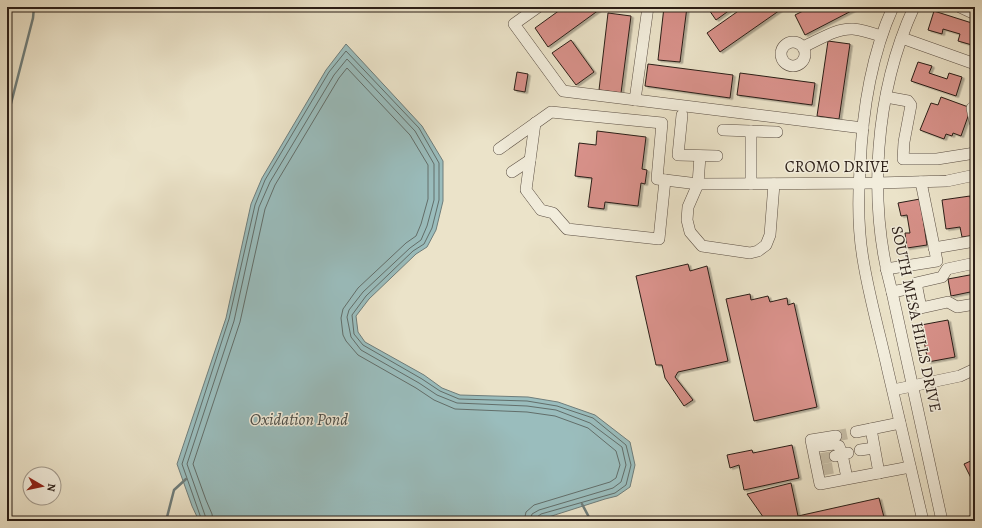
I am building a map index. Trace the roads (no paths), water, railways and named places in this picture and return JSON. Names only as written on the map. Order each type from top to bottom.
[{"type":"street","points":[[538,7],[514,24],[563,91],[863,128]]},
{"type":"street","points":[[635,100],[648,7]]},
{"type":"street","points":[[893,7],[881,36],[873,63],[866,96],[859,183],[859,220],[863,259],[923,521]]},
{"type":"street","name":"SOUTH MESA HILLS DRIVE","points":[[914,7],[902,38],[891,77],[886,97],[880,137],[878,184],[880,234],[886,269],[942,521]]},
{"type":"street","points":[[960,7],[975,14]]},
{"type":"street","points":[[803,47],[834,32],[845,29],[862,30],[881,36]]},
{"type":"street","points":[[902,38],[975,64]]},
{"type":"street","points":[[886,97],[908,101],[911,105],[904,142],[903,159],[937,159],[975,153]]},
{"type":"street","points":[[972,108],[975,122]]},
{"type":"street","points":[[499,149],[535,123],[551,112],[662,123],[657,179],[665,180],[659,239],[566,229],[553,213],[541,210],[526,190],[535,123]]},
{"type":"street","points":[[682,115],[678,155],[717,156]]},
{"type":"street","points":[[724,130],[777,132]]},
{"type":"street","points":[[751,184],[752,131]]},
{"type":"street","points":[[700,156],[698,184],[688,207],[687,220],[690,232],[702,246],[750,253],[758,251],[766,245],[770,235],[774,184]]},
{"type":"street","points":[[512,172],[530,160]]},
{"type":"street","name":"CROMO DRIVE","points":[[665,180],[698,184],[878,184],[947,181],[975,175]]},
{"type":"street","points":[[886,269],[937,261],[921,182]]},
{"type":"street","points":[[934,248],[975,241]]},
{"type":"street","points":[[975,263],[947,269],[942,277],[916,282],[921,308],[948,302],[957,306],[975,304]]},
{"type":"street","points":[[892,292],[917,287]]},
{"type":"street","points":[[893,390],[960,376],[975,370]]},
{"type":"street","points":[[856,432],[900,423]]},
{"type":"street","points":[[871,429],[879,473]]},
{"type":"street","points":[[812,444],[836,436]]},
{"type":"street","points":[[812,444],[818,460],[820,484],[910,467]]},
{"type":"street","points":[[812,444],[834,444],[839,446],[847,478]]},
{"type":"street","points":[[860,450],[874,448]]},
{"type":"water","name":"Oxidation Pond","points":[[346,44],[422,126],[443,161],[443,201],[436,230],[427,247],[416,254],[369,299],[356,316],[358,332],[365,342],[424,375],[442,388],[460,395],[528,397],[558,402],[595,415],[630,442],[635,465],[630,487],[617,496],[536,521],[199,521],[177,464],[226,318],[251,204],[262,178],[326,70]]},
{"type":"waterway","points":[[7,119],[33,18],[34,7]]},
{"type":"waterway","points":[[166,521],[174,490],[186,479]]},
{"type":"waterway","points":[[582,504],[591,521]]},
{"type":"tunnel","points":[[836,436],[856,432]]},
{"type":"tunnel","points":[[820,459],[835,456]]},
{"type":"tunnel","points":[[822,470],[838,467]]}]
